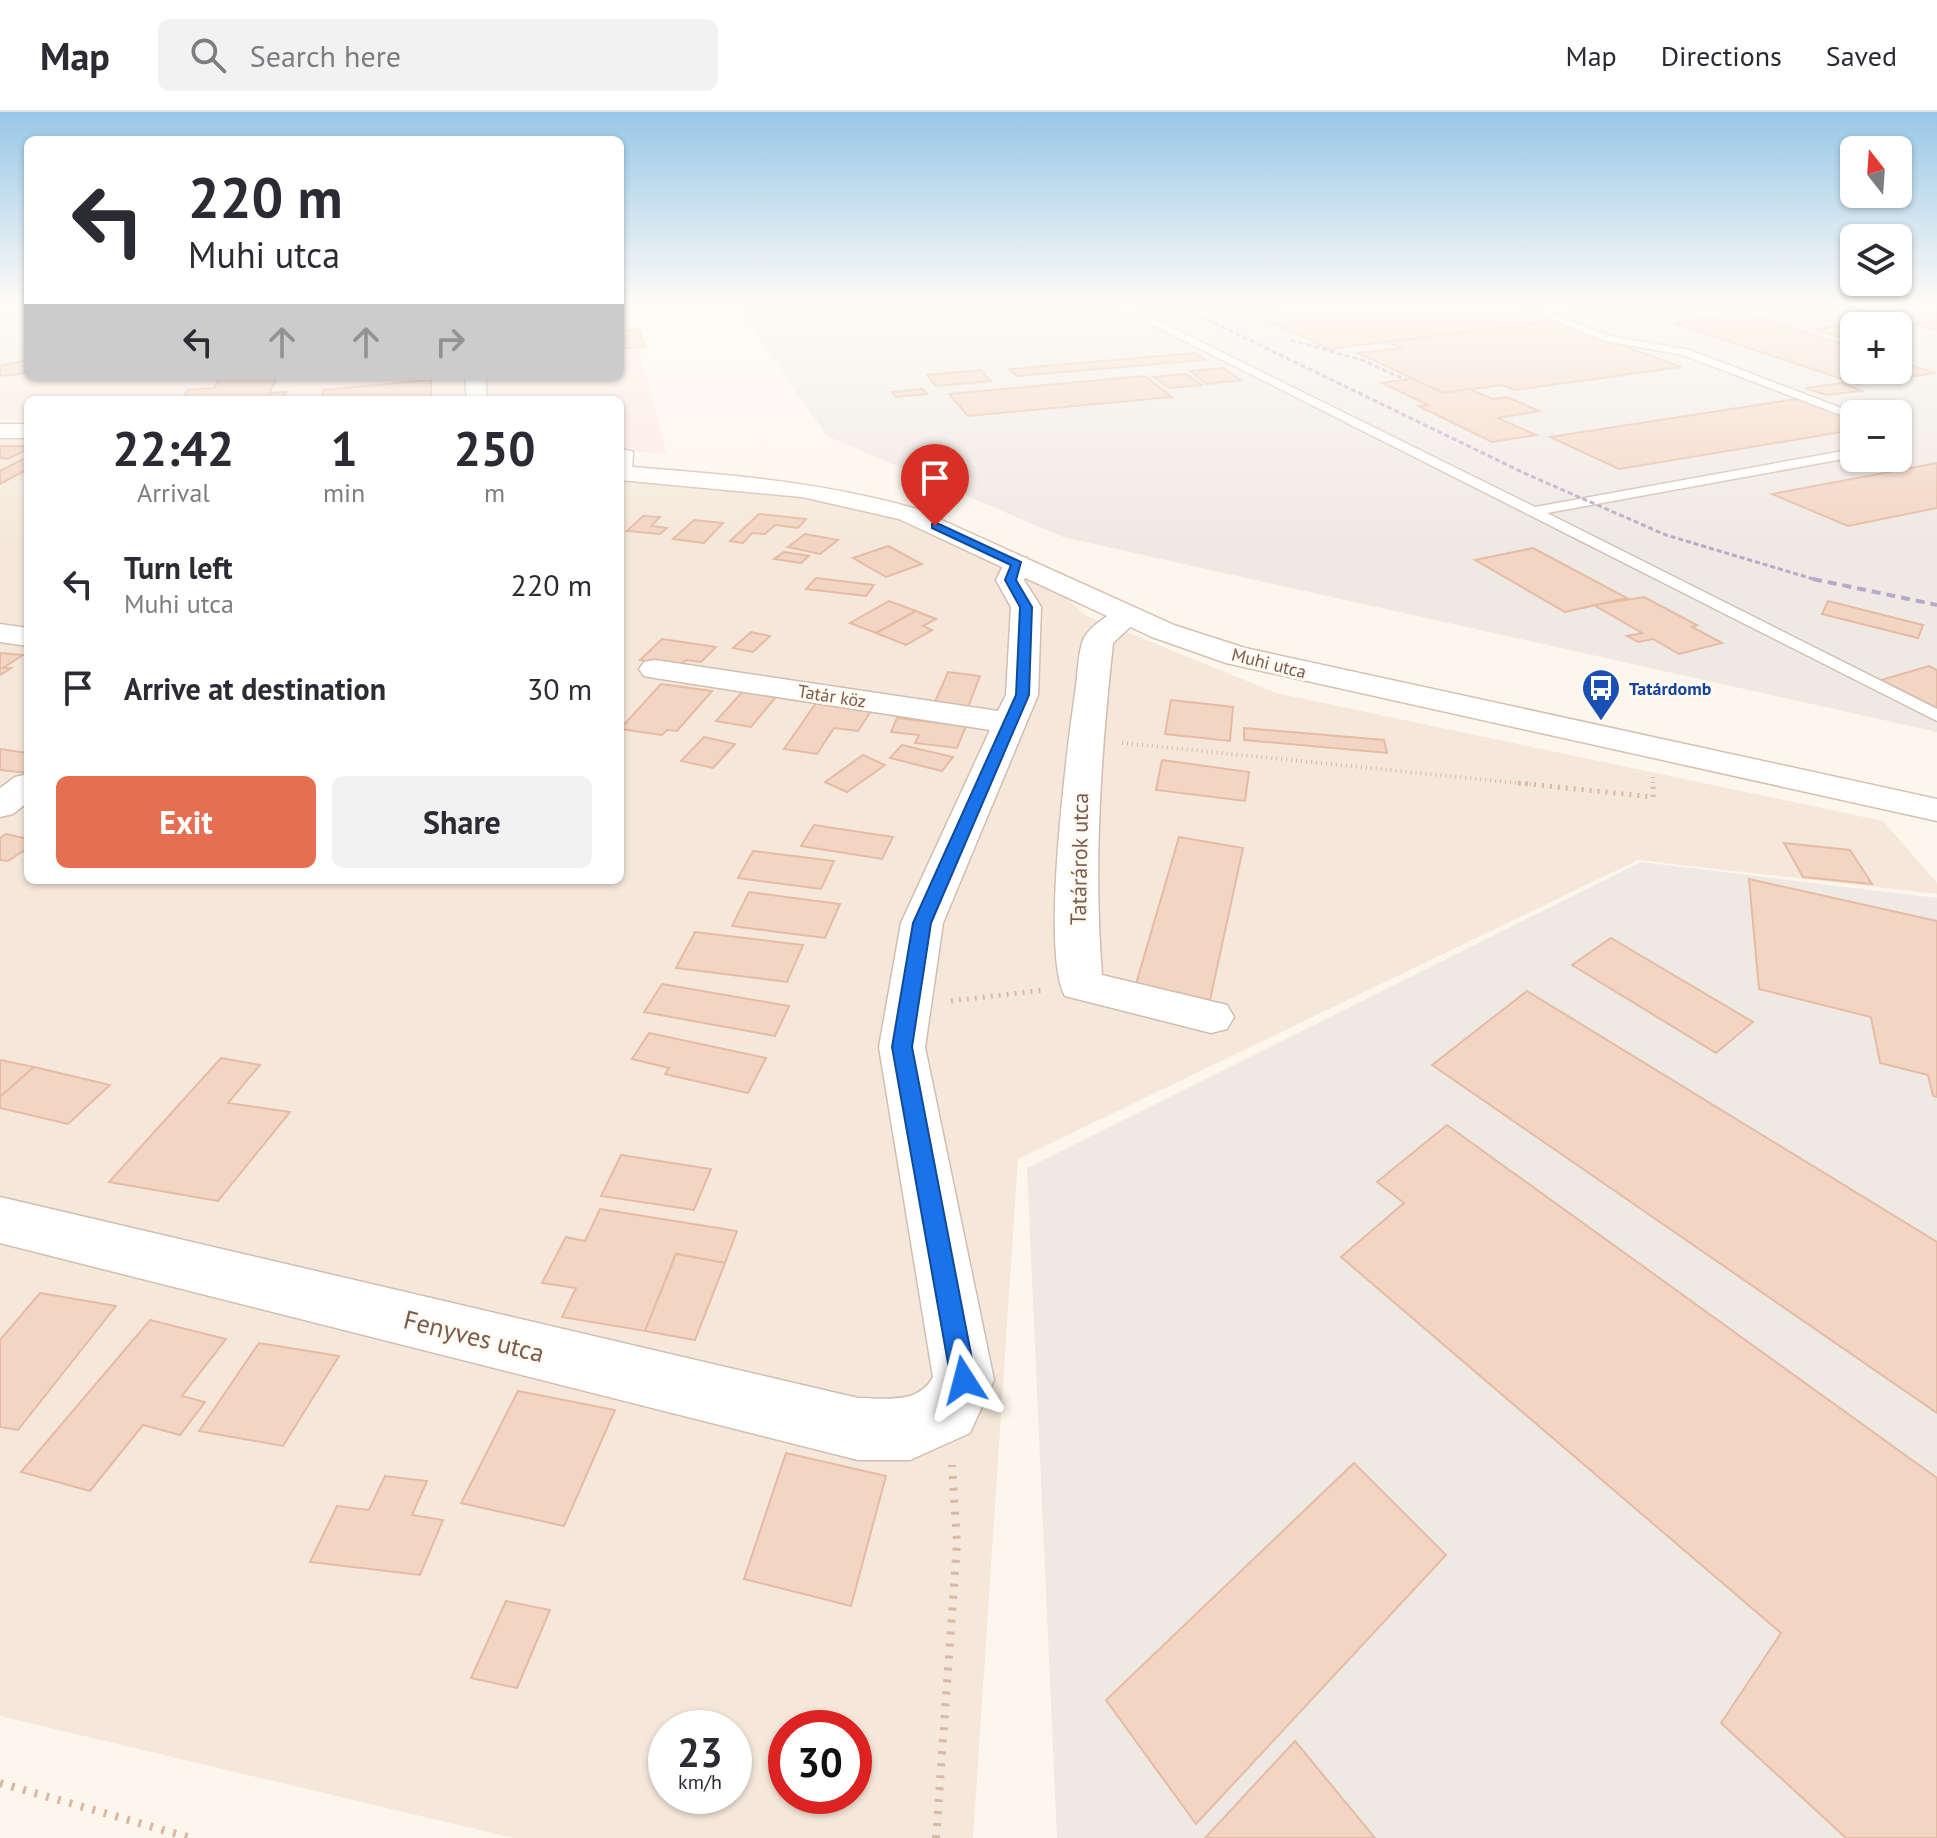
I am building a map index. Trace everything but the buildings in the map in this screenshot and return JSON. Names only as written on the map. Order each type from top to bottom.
[{"type":"street","points":[[0,431],[24,431]]},
{"type":"street","name":"Muhi utca","points":[[624,466],[873,502],[908,514],[1163,631],[1265,663],[1937,810]]},
{"type":"street","points":[[948,1412],[964,1380],[902,1047],[922,923],[1022,695],[1026,607],[1010,574],[1017,564]]},
{"type":"street","name":"Tatárárok utca","points":[[1081,985],[1077,923],[1079,813],[1085,740],[1098,640],[1128,615]]},
{"type":"street","points":[[0,633],[24,636]]},
{"type":"street","name":"Tatár köz","points":[[655,669],[1009,723]]},
{"type":"street","points":[[0,806],[24,788]]},
{"type":"street","points":[[1081,985],[1211,1017]]},
{"type":"street","name":"Fenyves utca","points":[[0,1220],[858,1429],[910,1429],[948,1412]]},
{"type":"lane","points":[[1278,383],[1937,716]]},
{"type":"lane","points":[[1764,383],[1840,412]]},
{"type":"lane","points":[[1530,512],[1840,456]]},
{"type":"path","points":[[1085,740],[1653,797],[1653,748]]},
{"type":"path","points":[[908,1006],[1081,985]]},
{"type":"path","points":[[936,1838],[957,1543],[948,1412]]},
{"type":"path","points":[[0,1783],[191,1838]]},
{"type":"shaded area","points":[[0,383],[648,383],[667,454],[624,450],[624,396],[24,396],[24,421],[0,420]]},
{"type":"shaded area","points":[[790,383],[1937,383],[1937,732],[1063,537],[827,436]]},
{"type":"shaded area","points":[[0,439],[24,439],[24,884],[624,884],[624,479],[875,502],[1029,563],[1085,615],[1276,693],[1883,821],[1937,883],[1937,894],[1638,860],[1018,1159],[973,1838],[513,1838],[0,1716]]},
{"type":"shaded area","points":[[1641,862],[1937,898],[1937,1838],[1057,1838],[1027,1168]]},
{"type":"railway","points":[[1337,383],[1524,473],[1666,535],[1814,579]]},
{"type":"railway","points":[[1814,579],[1937,605]]},
{"type":"railway","points":[[1814,579],[1820,581]]},
{"type":"place","name":"Tatárdomb","points":[[1601,722]]},
{"type":"route","points":[[935,526],[1017,564],[1010,574],[1010,580],[1026,607],[1022,695],[922,923],[902,1047],[964,1380]]}]
